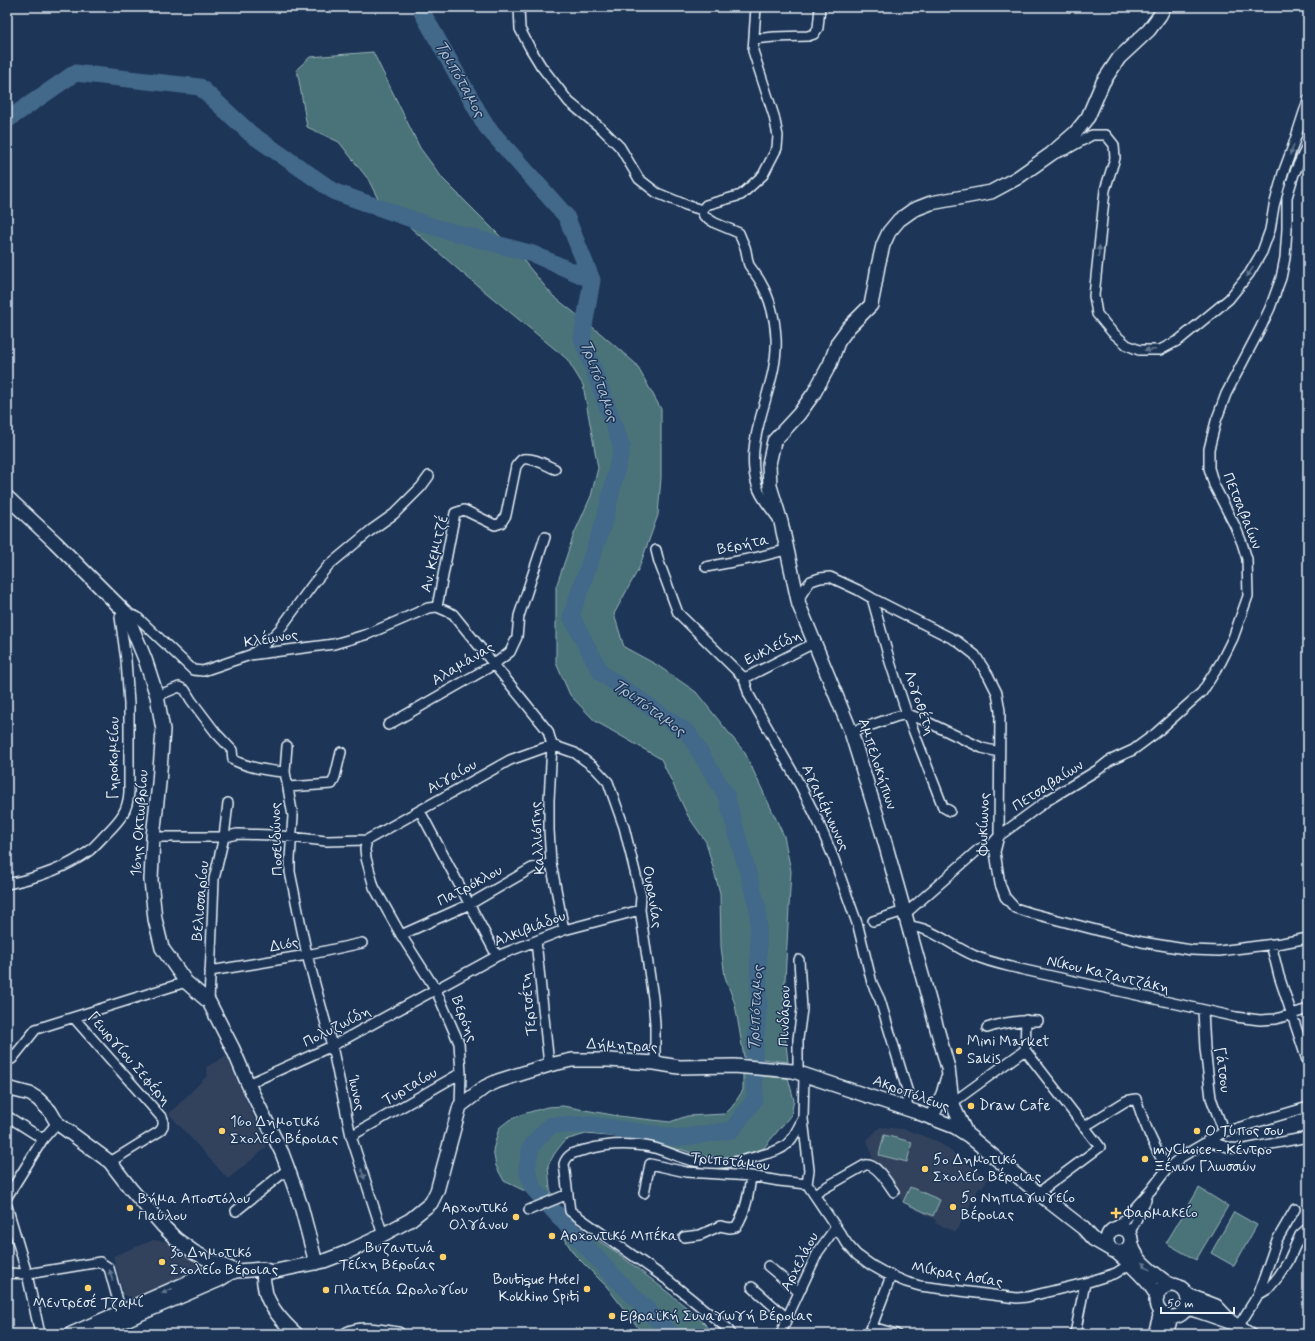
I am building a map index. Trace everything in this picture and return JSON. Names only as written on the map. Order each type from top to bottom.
[{"type":"street","points":[[519,7],[520,29],[530,48],[541,66],[569,102],[602,129],[620,147],[639,179],[657,193],[702,210]]},
{"type":"street","points":[[702,210],[706,205],[741,195],[763,175],[777,148],[778,136],[774,116],[753,51],[756,7]]},
{"type":"street","points":[[754,39],[808,36],[814,34],[818,28],[820,7]]},
{"type":"street","points":[[1045,158],[1075,133],[1088,117],[1103,82],[1119,58],[1149,30],[1164,7]]},
{"type":"street","points":[[1045,158],[1067,149],[1092,135],[1106,135],[1114,145],[1115,158],[1105,190],[1094,296],[1097,314],[1112,332],[1127,345],[1139,350],[1160,350],[1179,340],[1229,299],[1249,274],[1262,252],[1270,230],[1274,206],[1283,174],[1308,100]]},
{"type":"street","name":"Πετσαβαίων","points":[[906,917],[979,849],[992,844],[999,836],[1048,800],[1099,769],[1109,761],[1133,750],[1156,733],[1202,692],[1221,662],[1233,638],[1248,596],[1247,559],[1235,526],[1214,485],[1209,468],[1209,449],[1216,421],[1226,394],[1267,315],[1281,278],[1285,258],[1287,197],[1294,174],[1308,144]]},
{"type":"street","name":"Αμπελοκήπων","points":[[966,1133],[952,1101],[948,1070],[906,917],[851,732],[799,605],[781,522],[770,486],[769,464],[774,441],[799,414],[814,393],[830,364],[838,342],[849,327],[871,305],[883,245],[889,232],[899,220],[913,210],[931,203],[991,192],[1017,178],[1045,158]]},
{"type":"street","points":[[702,210],[704,216],[715,223],[739,233],[745,246],[749,264],[771,302],[777,339],[775,362],[754,445],[754,474],[757,486],[762,496],[781,522]]},
{"type":"street","name":"Αν. Κεμιτζέ","points":[[437,607],[455,514],[464,510],[495,525],[501,523],[507,511],[516,466],[521,460],[535,460],[555,469]]},
{"type":"street","points":[[250,655],[280,628],[328,566],[370,531],[394,514],[421,487],[429,476]]},
{"type":"street","name":"16ης Οκτωβρίου","points":[[7,498],[55,542],[126,613],[145,659],[157,696],[163,730],[153,837],[151,880],[158,934],[162,948],[186,982],[209,1002],[233,1049],[248,1084],[282,1153],[301,1206],[316,1259]]},
{"type":"street","name":"Αλαμάνας","points":[[388,725],[494,664],[510,652],[517,637],[519,616],[545,537]]},
{"type":"street","name":"Αγαμέμνωνος","points":[[656,550],[679,615],[744,678],[749,695],[802,787],[815,814],[834,859],[858,926],[872,983],[880,1000],[907,1089],[910,1110]]},
{"type":"street","name":"Βερήτα","points":[[706,567],[786,550]]},
{"type":"street","name":"Φωκίωνος","points":[[799,605],[801,595],[811,581],[830,577],[957,641],[975,655],[988,675],[997,693],[1000,711],[999,836],[995,852],[1000,884],[1005,897],[1015,908],[1142,942],[1191,950],[1219,951],[1308,938]]},
{"type":"street","name":"Λογοθέτη","points":[[872,598],[890,662],[907,714],[943,807],[950,811]]},
{"type":"street","points":[[437,607],[453,614],[548,731],[552,745]]},
{"type":"street","name":"Κλέωνος","points":[[126,613],[137,617],[193,670],[203,671],[250,655],[334,644],[368,634],[428,608],[437,607]]},
{"type":"street","name":"Γηροκομείου","points":[[7,884],[26,880],[69,864],[90,850],[125,812],[129,792],[129,704],[126,660],[120,617],[126,613]]},
{"type":"street","name":"Ευκλείδη","points":[[744,678],[814,643]]},
{"type":"street","points":[[157,696],[179,687],[185,690],[216,733],[232,750],[233,760],[242,765],[285,772]]},
{"type":"street","points":[[851,732],[907,714],[922,719],[982,748],[999,752]]},
{"type":"street","name":"Αιγαίου","points":[[367,840],[510,760],[552,745]]},
{"type":"street","name":"Καλλιόπης","points":[[552,745],[549,807],[551,863],[564,930]]},
{"type":"street","name":"Ουρανίας","points":[[552,745],[575,753],[594,767],[608,782],[624,827],[641,896],[640,910],[653,998],[655,1063]]},
{"type":"street","name":"Ποσειδώνος","points":[[287,746],[285,772],[293,816],[290,872],[307,955]]},
{"type":"street","points":[[288,787],[332,784],[336,777],[341,752]]},
{"type":"street","name":"Βελισσαρίου","points":[[209,1002],[214,879],[224,837],[228,803]]},
{"type":"street","points":[[420,810],[497,956]]},
{"type":"street","points":[[153,837],[224,837],[237,834],[291,837],[326,841],[367,840]]},
{"type":"street","name":"Βερόης","points":[[71,1334],[216,1270],[233,1272],[262,1269],[269,1264],[299,1259],[316,1259],[345,1253],[378,1238],[410,1220],[430,1203],[437,1191],[460,1106],[462,1073],[459,1043],[436,990],[401,935],[374,887],[366,858],[365,849],[367,840]]},
{"type":"street","name":"Πατρόκλου","points":[[401,935],[470,904],[532,868],[551,863]]},
{"type":"street","name":"Αλκιβιάδου","points":[[436,990],[497,956],[564,930],[640,910]]},
{"type":"street","points":[[873,921],[906,917]]},
{"type":"street","name":"Νίκου Καζαντζάκη","points":[[906,917],[922,928],[972,955],[1020,970],[1236,1017],[1260,1020],[1276,1019],[1308,1009]]},
{"type":"street","name":"Τερτσέτη","points":[[536,941],[549,1065]]},
{"type":"street","name":"Διός","points":[[210,972],[307,955],[362,943]]},
{"type":"street","points":[[1270,944],[1308,1063]]},
{"type":"street","name":"Ίωνος","points":[[307,955],[332,1046],[351,1136],[378,1238]]},
{"type":"street","name":"Πινδάρου","points":[[798,1073],[798,1039],[802,1009],[799,960]]},
{"type":"street","points":[[12,1059],[36,1029],[186,982]]},
{"type":"street","name":"Πολυζωίδη","points":[[248,1084],[332,1046],[436,990]]},
{"type":"street","name":"Γάτσου","points":[[1203,1010],[1205,1048],[1211,1098],[1224,1132]]},
{"type":"street","name":"Γεωργίου Σεφέρη","points":[[74,1018],[163,1120],[163,1126],[160,1131],[110,1162]]},
{"type":"street","points":[[1026,1020],[1025,1050],[1100,1147],[1038,1193]]},
{"type":"street","points":[[987,1028],[1001,1023],[1038,1020]]},
{"type":"street","points":[[936,1120],[948,1111],[952,1101],[959,1098],[1025,1050]]},
{"type":"street","name":"Δήμητρας","points":[[460,1106],[478,1092],[492,1084],[549,1065],[572,1060],[655,1063],[679,1067],[734,1066],[798,1073]]},
{"type":"street","points":[[936,1120],[937,1106],[945,1088],[948,1070]]},
{"type":"street","name":"Τυρταίου","points":[[351,1136],[462,1073]]},
{"type":"street","points":[[798,1073],[808,1170],[807,1184]]},
{"type":"street","name":"Ακροπόλεως","points":[[798,1073],[910,1110],[966,1133],[1083,1228],[1093,1239],[1113,1251],[1130,1264],[1155,1293],[1158,1304]]},
{"type":"street","points":[[7,1088],[30,1094],[38,1099],[50,1111],[57,1123],[110,1162],[162,1226],[176,1239],[194,1252],[233,1272]]},
{"type":"street","points":[[1084,1127],[1126,1101],[1136,1099],[1155,1149],[1167,1169]]},
{"type":"street","points":[[910,1110],[929,1110],[937,1106]]},
{"type":"street","points":[[1151,1190],[1131,1230],[1131,1243],[1126,1250],[1113,1251],[1107,1243],[1107,1235],[1122,1222],[1151,1190],[1167,1169],[1181,1157],[1224,1132],[1307,1109]]},
{"type":"street","points":[[7,1116],[43,1139]]},
{"type":"street","name":"Τριποτάμου","points":[[731,1334],[727,1328],[669,1281],[570,1211],[564,1164],[565,1161],[568,1156],[581,1151],[609,1144],[625,1144],[646,1146],[694,1161],[719,1164],[745,1161],[781,1149],[792,1139],[803,1119]]},
{"type":"street","points":[[7,1197],[43,1139],[57,1123]]},
{"type":"street","points":[[1207,1142],[1231,1148],[1245,1149],[1308,1137]]},
{"type":"street","name":"Τριποτάμου","points":[[644,1193],[650,1164],[686,1172],[751,1176],[807,1184]]},
{"type":"street","points":[[814,1194],[868,1164],[876,1169],[894,1192]]},
{"type":"street","points":[[236,1211],[288,1169]]},
{"type":"street","points":[[684,1238],[700,1235],[720,1226],[730,1228],[736,1227],[740,1221],[748,1199],[751,1176]]},
{"type":"street","name":"Μίκρας Ασίας","points":[[807,1184],[848,1245],[857,1254],[878,1270],[920,1286],[1012,1298],[1027,1297],[1085,1283],[1116,1273],[1130,1264]]},
{"type":"street","points":[[529,1210],[568,1194]]},
{"type":"street","points":[[7,1206],[27,1274],[40,1334]]},
{"type":"street","points":[[1240,1328],[1258,1295],[1277,1240],[1295,1209]]},
{"type":"street","name":"Αρχελάου","points":[[781,1334],[818,1252],[836,1227]]},
{"type":"street","points":[[1083,1228],[1098,1230],[1122,1227],[1131,1237],[1133,1247],[1141,1262],[1167,1283],[1180,1287],[1190,1296],[1216,1306],[1240,1328]]},
{"type":"street","points":[[1258,1295],[1268,1289],[1278,1277],[1288,1262],[1300,1235],[1308,1228]]},
{"type":"street","points":[[7,1273],[27,1274],[100,1262],[109,1268],[121,1312]]},
{"type":"street","points":[[768,1266],[799,1292]]},
{"type":"street","points":[[262,1269],[266,1295],[286,1325],[296,1334]]},
{"type":"street","points":[[93,1334],[219,1280],[233,1272]]},
{"type":"street","points":[[891,1276],[871,1330],[896,1334]]},
{"type":"street","points":[[1075,1334],[1085,1283]]},
{"type":"street","points":[[1155,1334],[1160,1316],[1158,1304],[1162,1289],[1172,1285]]},
{"type":"street","points":[[752,1287],[787,1318]]},
{"type":"street","points":[[1165,1334],[1171,1319],[1178,1316],[1185,1310],[1188,1302],[1186,1293]]},
{"type":"street","points":[[1158,1304],[1166,1316],[1174,1317]]},
{"type":"street","points":[[1185,1310],[1189,1309],[1198,1311],[1240,1328]]},
{"type":"street","points":[[347,1334],[369,1330],[398,1334]]},
{"type":"shaded area","name":"16ο Δημοτικό Σχολείο Βέροιας","points":[[226,1056],[267,1147],[228,1179],[169,1114],[208,1075],[206,1067]]},
{"type":"shaded area","points":[[880,1127],[904,1129],[937,1141],[988,1178],[982,1188],[980,1186],[956,1232],[935,1223],[936,1220],[903,1203],[895,1187],[873,1159],[867,1140]]},
{"type":"shaded area","points":[[153,1240],[174,1243],[183,1252],[200,1261],[202,1271],[137,1299],[124,1295],[113,1256]]},
{"type":"green space","points":[[373,52],[420,148],[443,179],[518,254],[553,296],[636,364],[661,409],[661,478],[658,515],[639,568],[614,614],[624,647],[657,665],[696,692],[745,753],[784,836],[791,871],[783,1016],[788,1062],[744,1057],[735,1004],[725,977],[721,947],[720,893],[706,842],[688,816],[661,759],[595,721],[570,695],[556,663],[556,587],[574,534],[591,496],[598,468],[583,385],[567,359],[461,272],[378,199],[368,179],[339,142],[307,127],[297,69],[310,57]]},
{"type":"green space","points":[[743,1074],[788,1078],[794,1100],[791,1115],[762,1150],[743,1158],[715,1161],[683,1150],[658,1147],[643,1141],[629,1138],[586,1134],[565,1140],[555,1153],[548,1165],[550,1189],[554,1198],[539,1204],[525,1191],[504,1181],[496,1166],[493,1150],[499,1128],[509,1120],[523,1114],[547,1107],[563,1106],[618,1116],[670,1122],[687,1116],[725,1114],[732,1107],[743,1090]]},
{"type":"green space","points":[[884,1135],[912,1142],[907,1162],[879,1155]]},
{"type":"green space","points":[[910,1187],[940,1200],[933,1216],[903,1202]]},
{"type":"green space","points":[[1199,1188],[1228,1206],[1196,1260],[1166,1243]]},
{"type":"green space","points":[[554,1201],[568,1217],[585,1232],[616,1252],[655,1282],[696,1315],[715,1334],[643,1334],[607,1287],[574,1254],[567,1243],[562,1230],[541,1206]]},
{"type":"green space","points":[[1234,1212],[1257,1225],[1234,1266],[1211,1253]]},
{"type":"waterway","name":"Τριπόταμος","points":[[423,7],[422,12],[486,126],[566,216],[592,280],[582,338],[622,447],[605,519],[571,616],[601,673],[688,733],[726,795],[758,909],[759,1003],[754,1057],[755,1099],[732,1130],[679,1138],[591,1125],[551,1125],[531,1147],[527,1169],[533,1188],[602,1264],[671,1334]]},
{"type":"waterway","points":[[7,120],[75,73],[200,87],[251,134],[335,192],[434,227],[533,254],[592,280]]},
{"type":"place","name":"Mini Market Sakis","points":[[959,1051]]},
{"type":"place","name":"Draw Cafe","points":[[971,1106]]},
{"type":"place","name":"16ο Δημοτικό Σχολείο Βέροιας","points":[[222,1131]]},
{"type":"place","name":"Ο Τύπος σου","points":[[1197,1131]]},
{"type":"place","name":"myChoice - Κέντρο Ξένων Γλωσσών","points":[[1145,1159]]},
{"type":"place","name":"5ο Δημοτικό Σχολείο Βέροιας","points":[[925,1169]]},
{"type":"place","name":"5ο Νηπιαγωγείο Βέροιας","points":[[953,1207]]},
{"type":"place","name":"Βήμα Αποστόλου Παύλου","points":[[130,1208]]},
{"type":"place","name":"Φαρμακείο","points":[[1116,1213]]},
{"type":"place","name":"Αρχοντικό Ολγάνου","points":[[516,1217]]},
{"type":"place","name":"Αρχοντικό Μπέκα","points":[[552,1236]]},
{"type":"place","name":"Βυζαντινά Τείχη Βεροίας","points":[[443,1257]]},
{"type":"place","name":"3ο Δημοτικό Σχολείο Βέροιας","points":[[162,1262]]},
{"type":"place","name":"Μεντρεσέ Τζαμί","points":[[88,1288]]},
{"type":"place","name":"Boutique Hotel Kokkino Spiti","points":[[587,1289]]},
{"type":"place","name":"Πλατεία Ωρολογίου","points":[[326,1290]]},
{"type":"place","name":"Εβραϊκή Συναγωγή Βέροιας","points":[[612,1316]]}]
